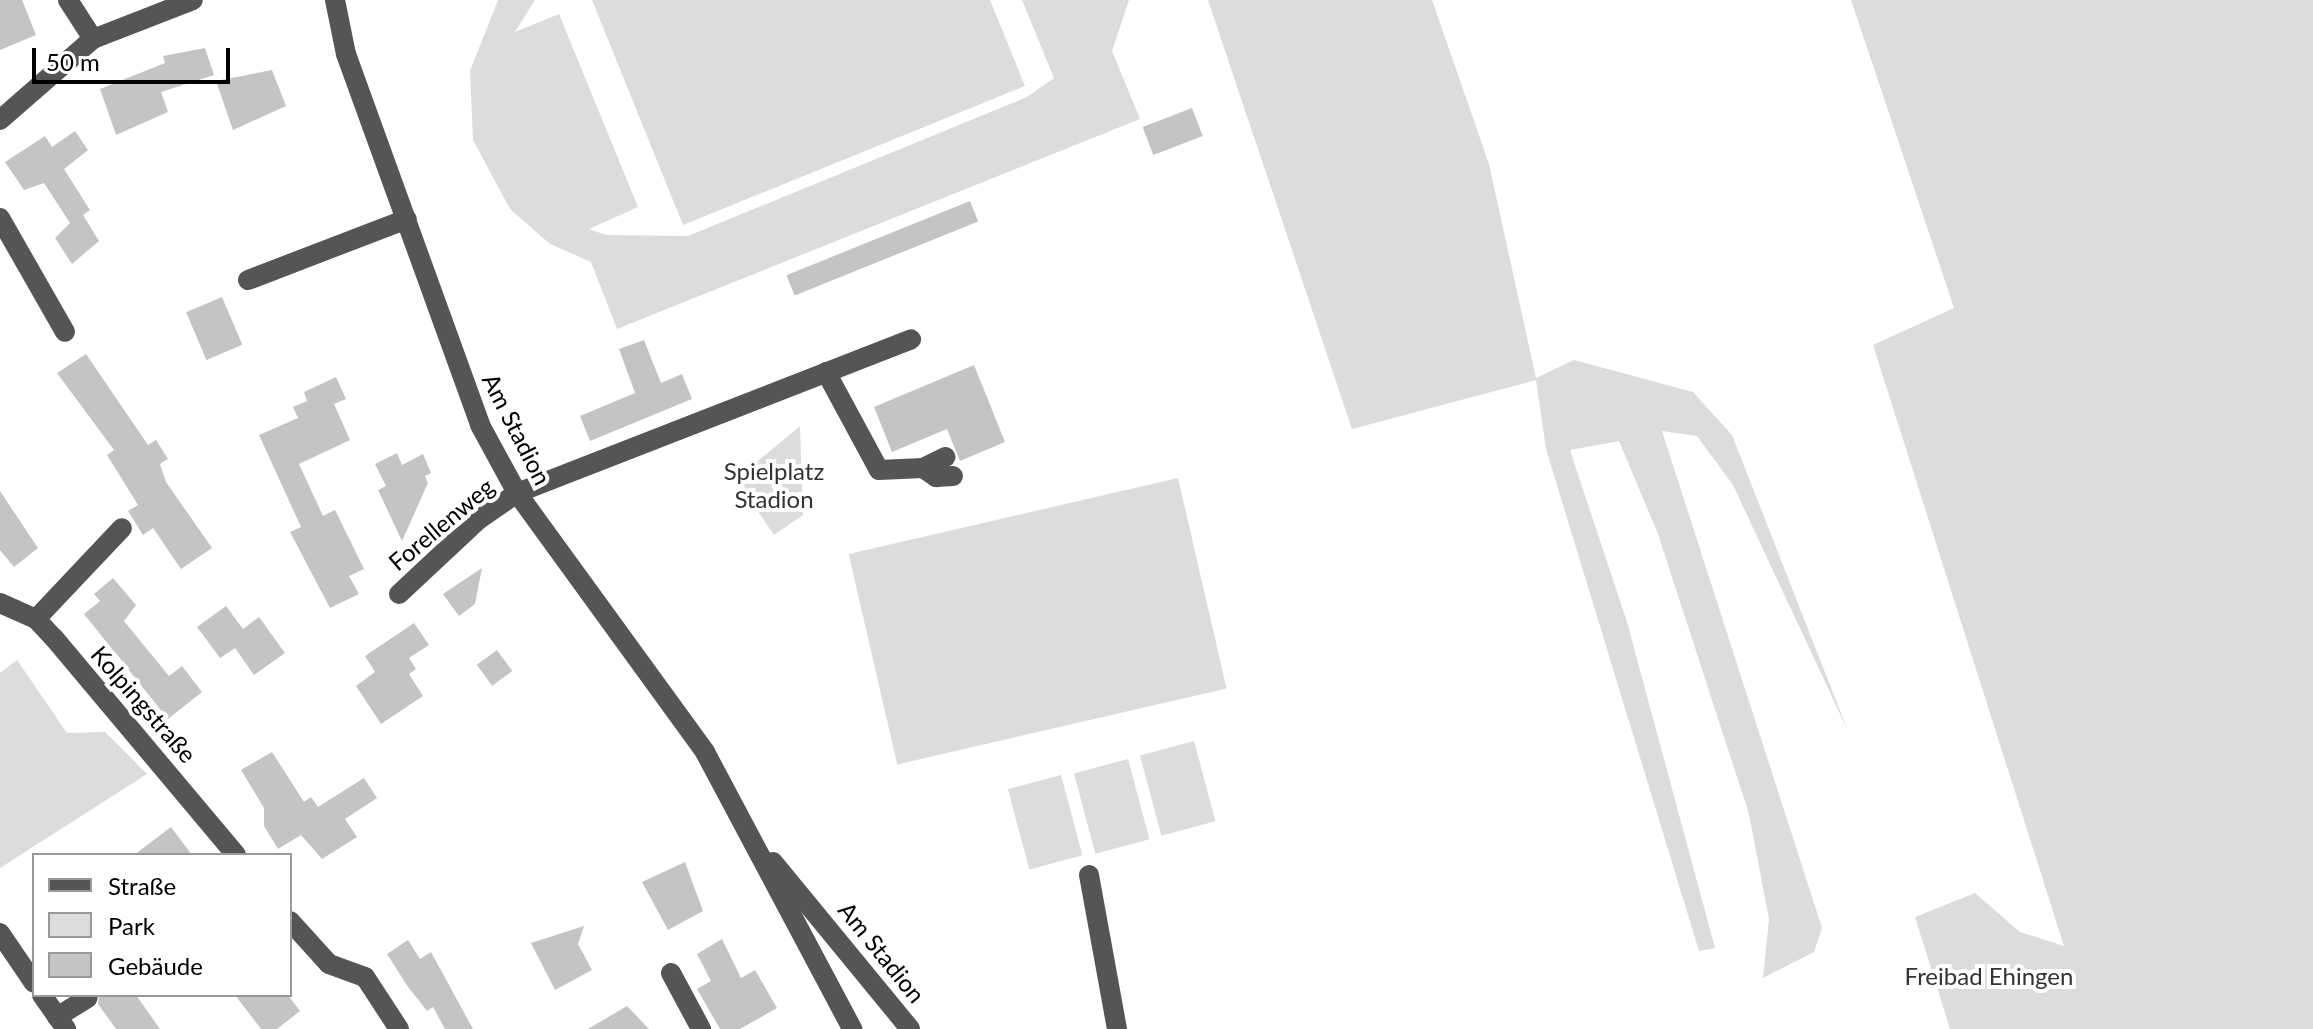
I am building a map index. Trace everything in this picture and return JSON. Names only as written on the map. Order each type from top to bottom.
[{"type":"street","points":[[68,0],[93,39]]},
{"type":"street","points":[[0,120],[93,39],[193,0]]},
{"type":"street","name":"Am Stadion","points":[[335,0],[346,54],[480,425],[517,493],[705,752],[852,1029]]},
{"type":"street","points":[[0,218],[65,332]]},
{"type":"street","points":[[248,280],[407,219]]},
{"type":"street","name":"Forellenweg","points":[[399,594],[478,520],[517,493],[911,339]]},
{"type":"street","points":[[826,372],[879,470],[949,466]]},
{"type":"street","points":[[36,619],[122,528]]},
{"type":"street","name":"Kolpingstraße","points":[[0,603],[36,619],[234,853]]},
{"type":"street","name":"Am Stadion","points":[[749,834],[864,966],[910,1029]]},
{"type":"street","points":[[1089,875],[1117,1029]]},
{"type":"street","points":[[292,923],[329,964],[365,977],[399,1029]]},
{"type":"street","points":[[0,933],[32,980]]},
{"type":"street","points":[[671,973],[701,1029]]},
{"type":"street","points":[[43,997],[62,1023],[87,998]]},
{"type":"green space","points":[[498,0],[535,0],[515,32],[559,14],[638,207],[589,229],[606,235],[688,236],[1027,97],[1054,78],[1022,0],[1129,0],[1112,51],[1140,119],[617,329],[591,262],[550,244],[510,209],[473,140],[470,71]]},
{"type":"green space","points":[[592,0],[990,0],[1025,86],[683,225]]},
{"type":"green space","points":[[1208,0],[1432,0],[1489,164],[1536,378],[1574,360],[1693,392],[1732,435],[1848,731],[1733,485],[1697,436],[1662,431],[1822,928],[1814,952],[1763,978],[1769,919],[1749,814],[1658,534],[1619,441],[1570,450],[1627,622],[1715,948],[1699,951],[1546,449],[1536,380],[1352,429]]},
{"type":"green space","name":"Freibad Ehingen","points":[[1851,0],[2313,0],[2313,1029],[1950,1029],[1915,917],[1975,893],[2020,932],[2064,946],[1873,345],[1954,308]]},
{"type":"green space","name":"Spielplatz Stadion","points":[[800,426],[803,515],[774,535],[736,479]]},
{"type":"green space","points":[[1178,478],[1227,688],[897,764],[849,554]]},
{"type":"green space","points":[[17,660],[67,733],[105,732],[147,774],[0,868],[0,673]]},
{"type":"green space","points":[[1194,741],[1215,821],[1161,836],[1140,755]]},
{"type":"green space","points":[[1128,759],[1149,839],[1095,854],[1074,773]]},
{"type":"green space","points":[[1061,775],[1082,855],[1029,869],[1008,789]]},
{"type":"building","points":[[0,0],[22,0],[36,35],[0,50]]},
{"type":"building","points":[[205,48],[214,75],[161,92],[168,112],[116,135],[100,89],[165,63],[163,56]]},
{"type":"building","points":[[272,70],[286,106],[233,130],[216,81]]},
{"type":"building","points":[[1192,108],[1203,136],[1153,155],[1143,127]]},
{"type":"building","points":[[75,131],[88,150],[64,169],[90,210],[83,215],[99,241],[72,264],[55,238],[70,223],[44,183],[24,190],[5,162],[45,136],[52,147]]},
{"type":"building","points":[[970,201],[978,221],[795,296],[786,275]]},
{"type":"building","points":[[222,297],[242,345],[206,360],[186,312]]},
{"type":"building","points":[[644,340],[661,383],[682,374],[692,399],[590,441],[580,416],[635,393],[619,349]]},
{"type":"building","points":[[86,354],[148,445],[156,440],[168,459],[160,464],[166,482],[212,548],[181,569],[153,528],[143,535],[128,511],[138,505],[107,455],[114,450],[57,373]]},
{"type":"building","points":[[974,365],[1005,442],[960,461],[947,429],[892,452],[874,407]]},
{"type":"building","points":[[336,377],[346,399],[334,404],[350,440],[299,464],[323,516],[335,510],[364,569],[349,576],[359,594],[330,608],[290,532],[301,527],[259,435],[298,418],[293,407],[307,401],[304,392]]},
{"type":"building","points":[[397,453],[402,465],[423,454],[431,473],[425,476],[428,483],[402,541],[378,490],[386,486],[375,464]]},
{"type":"building","points":[[0,491],[38,548],[14,567],[0,550]]},
{"type":"building","points":[[482,568],[475,604],[459,616],[443,594]]},
{"type":"building","points":[[113,578],[136,605],[124,621],[169,676],[182,666],[202,692],[168,719],[84,614],[100,601],[94,594]]},
{"type":"building","points":[[226,606],[243,629],[259,617],[285,653],[254,675],[235,648],[220,658],[197,627]]},
{"type":"building","points":[[414,623],[429,645],[409,658],[416,669],[409,674],[423,696],[381,724],[356,686],[375,672],[365,656]]},
{"type":"building","points":[[497,650],[512,671],[492,686],[477,665]]},
{"type":"building","points":[[272,752],[304,802],[311,797],[318,807],[364,778],[377,798],[345,819],[357,837],[322,859],[301,835],[278,849],[264,826],[264,808],[241,770]]},
{"type":"building","points":[[171,827],[190,853],[137,853]]},
{"type":"building","points":[[685,862],[703,911],[668,930],[642,882]]},
{"type":"building","points":[[584,926],[578,944],[592,970],[555,990],[531,943]]},
{"type":"building","points":[[722,939],[741,978],[755,970],[777,1008],[740,1029],[720,1029],[697,989],[711,981],[697,954]]},
{"type":"building","points":[[408,940],[420,959],[431,952],[473,1029],[445,1029],[433,1007],[427,1011],[408,987],[387,954]]},
{"type":"building","points":[[99,997],[137,997],[160,1029],[116,1029],[98,1004]]},
{"type":"building","points":[[237,997],[290,997],[300,1011],[277,1029],[261,1029]]},
{"type":"building","points":[[627,1006],[649,1029],[588,1029]]}]
